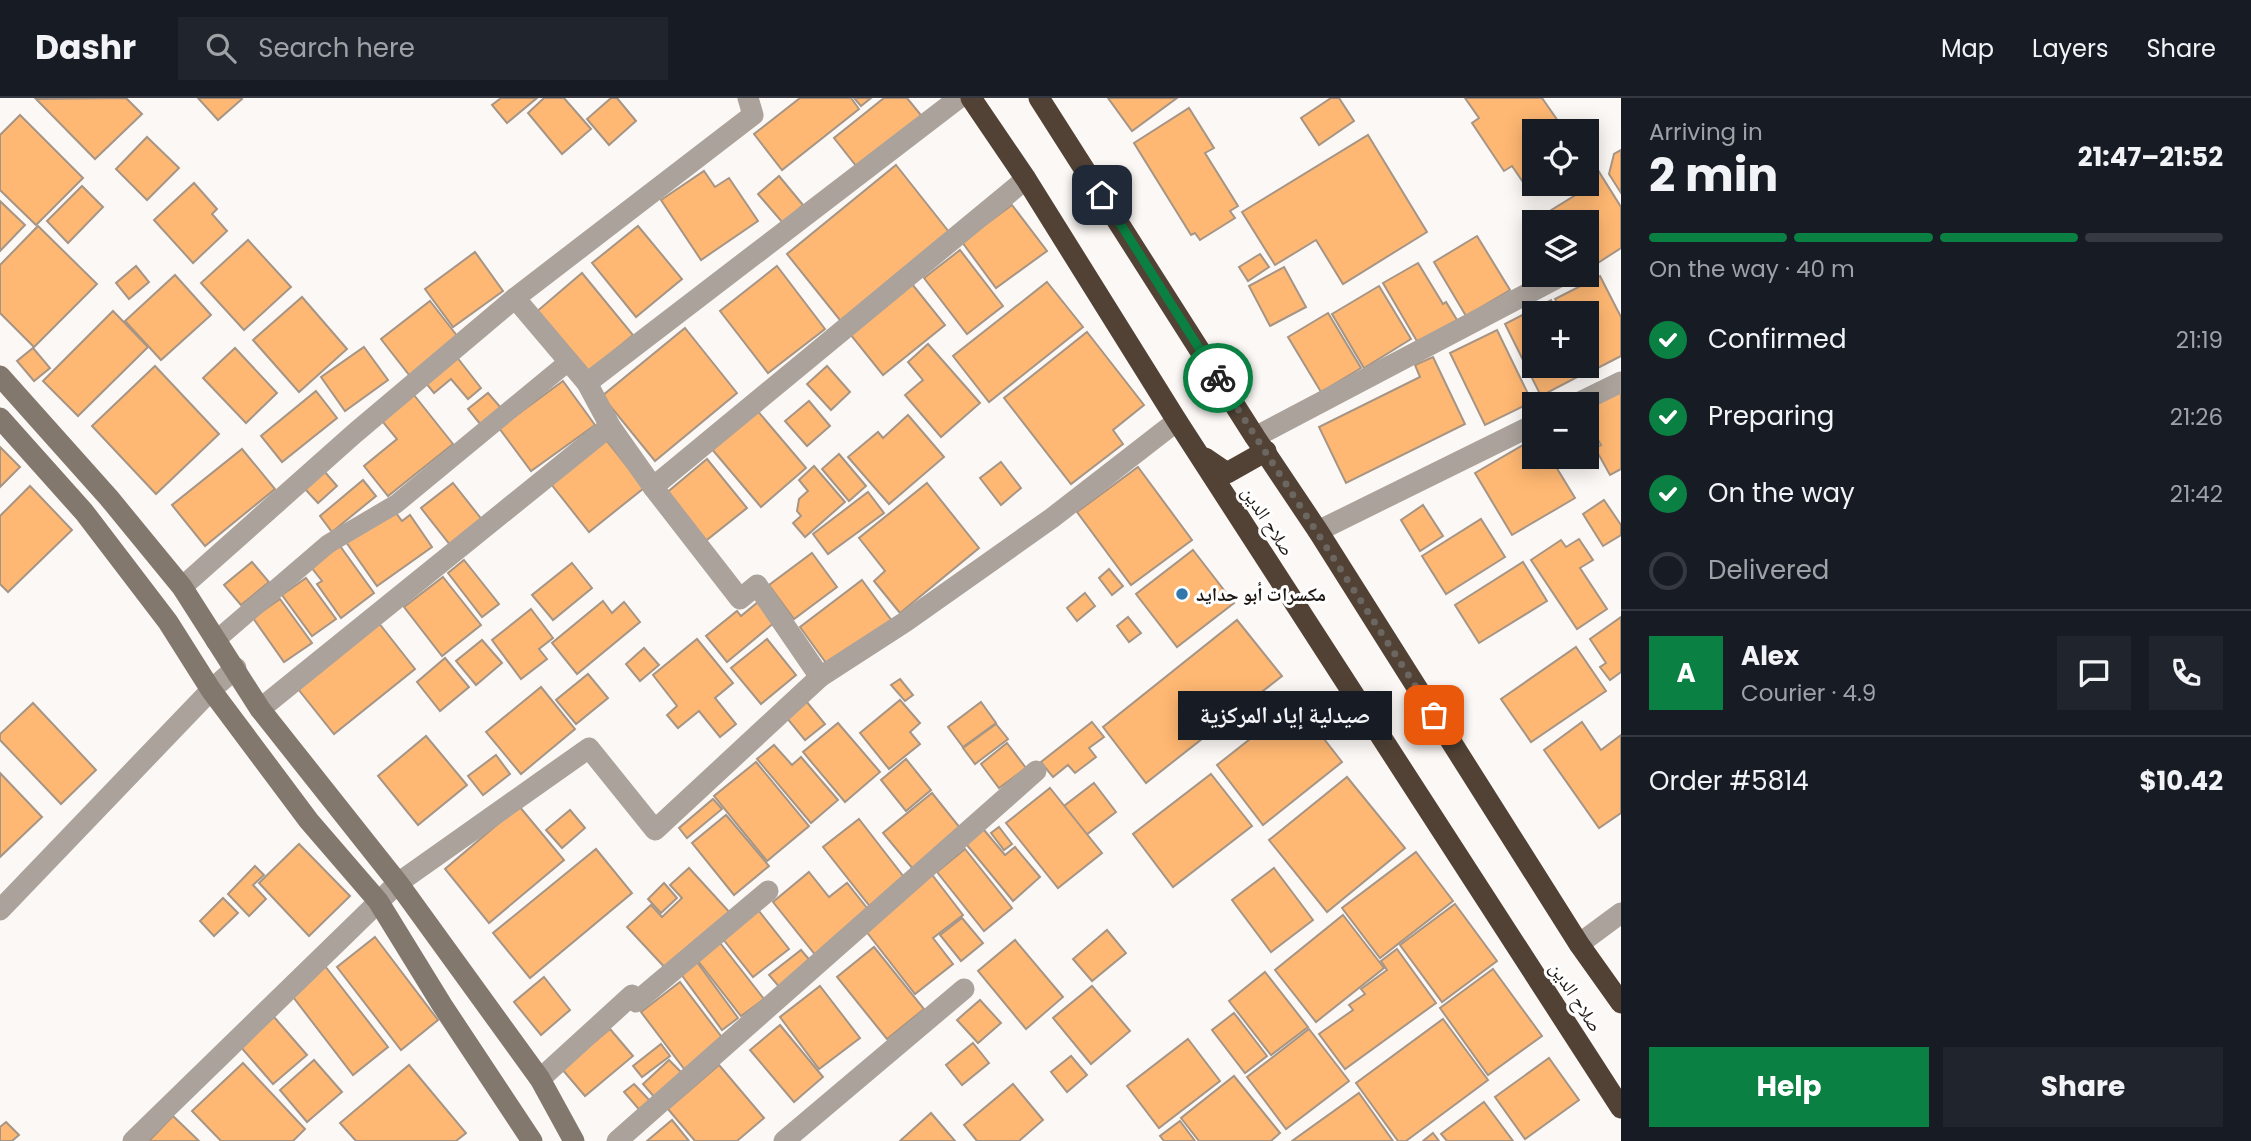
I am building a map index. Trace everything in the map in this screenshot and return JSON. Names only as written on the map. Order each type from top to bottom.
[{"type":"highway","name":"صلاح الدين","points":[[971,98],[1026,178],[1177,421],[1621,1108]]},
{"type":"highway","name":"صلاح الدين","points":[[1039,98],[1318,531],[1578,944],[1621,1003]]},
{"type":"highway","points":[[1198,453],[1227,472],[1261,444]]},
{"type":"street","points":[[182,587],[355,433],[515,298],[752,116],[748,98]]},
{"type":"street","points":[[587,383],[959,98]]},
{"type":"street","points":[[653,487],[1026,178]]},
{"type":"street","points":[[1261,444],[1542,287]]},
{"type":"street","points":[[515,298],[587,383],[610,426],[653,487],[740,599],[757,584],[820,677]]},
{"type":"street","points":[[0,376],[109,498],[182,587],[215,641],[236,667],[260,709],[398,883],[540,1079],[573,1141]]},
{"type":"street","points":[[1599,393],[1621,382]]},
{"type":"street","points":[[0,418],[84,512],[168,622],[211,690],[309,821],[378,901],[532,1141]]},
{"type":"street","points":[[133,1141],[398,883],[589,748],[655,830],[820,677],[905,622],[1052,518],[1177,421]]},
{"type":"street","points":[[260,709],[610,426]]},
{"type":"street","points":[[1318,531],[1522,430]]},
{"type":"street","points":[[0,910],[236,667]]},
{"type":"street","points":[[617,1141],[1036,771]]},
{"type":"street","points":[[540,1079],[632,995],[636,1002],[768,891]]},
{"type":"street","points":[[1578,944],[1621,913]]},
{"type":"street","points":[[784,1141],[964,989]]},
{"type":"lane","points":[[215,641],[328,544],[396,504],[568,362]]},
{"type":"building","points":[[126,98],[142,114],[95,159],[36,99]]},
{"type":"building","points":[[198,98],[241,98],[242,99],[218,120]]},
{"type":"building","points":[[501,98],[537,98],[507,123],[492,105]]},
{"type":"building","points":[[544,98],[564,98],[591,129],[562,154],[528,113]]},
{"type":"building","points":[[611,98],[617,98],[636,121],[609,145],[587,119]]},
{"type":"building","points":[[800,98],[851,98],[859,109],[782,170],[754,134]]},
{"type":"building","points":[[854,98],[871,98],[861,106]]},
{"type":"building","points":[[884,98],[907,98],[925,120],[861,172],[834,138]]},
{"type":"building","points":[[1108,98],[1177,98],[1132,131]]},
{"type":"building","points":[[1331,98],[1339,98],[1354,121],[1319,145],[1301,118]]},
{"type":"building","points":[[1465,98],[1542,98],[1557,119],[1522,119],[1522,181],[1512,166],[1504,171],[1472,123],[1479,118]]},
{"type":"building","points":[[1189,108],[1214,148],[1205,153],[1238,206],[1230,211],[1235,218],[1200,240],[1195,233],[1191,235],[1134,143]]},
{"type":"building","points":[[20,115],[83,178],[36,225],[0,190],[0,135]]},
{"type":"building","points":[[1368,135],[1427,232],[1343,284],[1316,240],[1275,265],[1242,212]]},
{"type":"building","points":[[147,137],[179,168],[147,200],[116,169]]},
{"type":"building","points":[[1621,150],[1621,193],[1609,174],[1614,154]]},
{"type":"building","points":[[896,165],[953,237],[844,325],[787,254]]},
{"type":"building","points":[[704,171],[715,187],[729,178],[758,221],[701,260],[661,200]]},
{"type":"building","points":[[1599,172],[1621,207],[1621,248],[1599,262],[1599,210],[1551,210],[1574,196],[1599,196]]},
{"type":"building","points":[[779,176],[803,205],[783,223],[758,194]]},
{"type":"building","points":[[194,183],[217,209],[212,214],[227,231],[193,263],[154,220]]},
{"type":"building","points":[[82,186],[103,207],[68,243],[47,221]]},
{"type":"building","points":[[0,201],[25,225],[0,251]]},
{"type":"building","points":[[1012,205],[1047,251],[996,288],[962,242]]},
{"type":"building","points":[[38,226],[97,284],[34,347],[0,313],[0,265]]},
{"type":"building","points":[[638,226],[682,279],[636,317],[592,263]]},
{"type":"building","points":[[1477,236],[1510,290],[1466,316],[1434,262]]},
{"type":"building","points":[[248,240],[291,287],[244,330],[201,283]]},
{"type":"building","points":[[960,250],[1003,306],[967,334],[924,278]]},
{"type":"building","points":[[475,252],[503,291],[453,327],[425,289]]},
{"type":"building","points":[[1260,254],[1269,267],[1248,281],[1239,267]]},
{"type":"building","points":[[1418,263],[1443,304],[1446,302],[1457,320],[1418,343],[1383,283]]},
{"type":"building","points":[[136,266],[149,282],[129,299],[116,283]]},
{"type":"building","points":[[777,266],[825,329],[768,373],[720,311]]},
{"type":"building","points":[[1284,267],[1306,307],[1270,326],[1249,286]]},
{"type":"building","points":[[582,273],[633,335],[586,374],[535,313]]},
{"type":"building","points":[[175,275],[211,315],[161,360],[125,321]]},
{"type":"building","points":[[1599,277],[1621,317],[1621,356],[1599,367],[1599,301],[1555,299],[1578,287],[1599,287]]},
{"type":"building","points":[[1047,282],[1083,327],[989,402],[953,356]]},
{"type":"building","points":[[912,284],[945,325],[883,375],[850,334]]},
{"type":"building","points":[[1379,286],[1411,339],[1364,368],[1332,314]]},
{"type":"building","points":[[302,297],[347,349],[299,392],[253,340]]},
{"type":"building","points":[[430,301],[458,337],[410,376],[381,339]]},
{"type":"building","points":[[113,311],[148,347],[78,416],[43,381]]},
{"type":"building","points":[[1328,313],[1361,368],[1321,392],[1288,337]]},
{"type":"building","points":[[1522,315],[1522,358],[1505,324]]},
{"type":"building","points":[[685,328],[737,393],[655,461],[602,396]]},
{"type":"building","points":[[1497,330],[1527,392],[1522,392],[1522,407],[1485,425],[1450,353]]},
{"type":"building","points":[[1087,332],[1144,405],[1113,430],[1123,444],[1071,484],[1004,398]]},
{"type":"building","points":[[928,344],[980,403],[941,437],[905,395],[923,380],[908,362]]},
{"type":"building","points":[[364,347],[388,380],[345,411],[321,377]]},
{"type":"building","points":[[33,348],[50,368],[34,381],[17,361]]},
{"type":"building","points":[[235,348],[277,393],[246,423],[203,378]]},
{"type":"building","points":[[456,356],[481,388],[468,399],[451,379],[434,393],[425,382]]},
{"type":"building","points":[[1433,357],[1465,424],[1346,483],[1319,427],[1420,377],[1415,365]]},
{"type":"building","points":[[155,366],[219,434],[156,494],[92,426]]},
{"type":"building","points":[[827,366],[850,392],[831,410],[807,384]]},
{"type":"building","points":[[1532,378],[1576,378],[1549,392],[1539,392]]},
{"type":"building","points":[[563,381],[595,425],[531,471],[499,428]]},
{"type":"building","points":[[1621,389],[1621,469],[1610,475],[1599,455],[1599,401]]},
{"type":"building","points":[[316,391],[337,418],[282,462],[261,436]]},
{"type":"building","points":[[488,393],[502,409],[481,425],[468,409]]},
{"type":"building","points":[[414,395],[453,444],[388,496],[364,466],[397,439],[382,421]]},
{"type":"building","points":[[809,401],[830,426],[807,446],[785,421]]},
{"type":"building","points":[[756,409],[806,468],[761,507],[711,448]]},
{"type":"building","points":[[908,415],[944,457],[889,504],[848,457],[878,432],[883,438]]},
{"type":"building","points":[[606,440],[644,488],[589,532],[551,484]]},
{"type":"building","points":[[1522,446],[1522,469],[1557,469],[1575,498],[1512,535],[1475,473]]},
{"type":"building","points":[[0,447],[20,467],[0,487]]},
{"type":"building","points":[[242,449],[275,489],[205,546],[172,505]]},
{"type":"building","points":[[839,454],[866,486],[849,501],[822,469]]},
{"type":"building","points":[[707,459],[747,508],[703,543],[664,495]]},
{"type":"building","points":[[1001,462],[1021,488],[1001,505],[980,478]]},
{"type":"building","points":[[814,466],[845,502],[805,537],[793,523],[801,516],[797,511],[799,499],[808,491],[799,480]]},
{"type":"building","points":[[1138,467],[1192,540],[1131,585],[1077,512]]},
{"type":"building","points":[[324,471],[337,486],[318,503],[305,489]]},
{"type":"building","points":[[363,480],[376,496],[332,532],[320,516]]},
{"type":"building","points":[[453,483],[483,521],[451,546],[421,508]]},
{"type":"building","points":[[927,483],[979,548],[900,613],[874,581],[885,571],[859,538]]},
{"type":"building","points":[[30,486],[72,530],[8,592],[0,584],[0,516]]},
{"type":"building","points":[[868,492],[884,513],[828,554],[813,534]]},
{"type":"building","points":[[1604,500],[1621,525],[1621,535],[1603,546],[1583,514]]},
{"type":"building","points":[[1423,505],[1443,536],[1420,551],[1401,520]]},
{"type":"building","points":[[393,509],[402,521],[410,515],[432,547],[377,586],[346,542]]},
{"type":"building","points":[[1481,519],[1505,557],[1446,594],[1422,556]]},
{"type":"building","points":[[1579,539],[1593,560],[1580,568],[1607,609],[1577,629],[1531,560],[1561,540],[1566,547]]},
{"type":"building","points":[[340,546],[374,593],[341,618],[317,584],[322,581],[311,567]]},
{"type":"building","points":[[1193,550],[1234,603],[1177,647],[1136,594]]},
{"type":"building","points":[[812,553],[837,587],[794,619],[769,585]]},
{"type":"building","points":[[464,560],[499,604],[482,617],[448,573]]},
{"type":"building","points":[[252,562],[269,582],[241,605],[224,585]]},
{"type":"building","points":[[1523,562],[1547,601],[1479,643],[1455,605]]},
{"type":"building","points":[[572,563],[592,588],[553,620],[532,595]]},
{"type":"building","points":[[1109,569],[1123,586],[1112,595],[1099,578]]},
{"type":"building","points":[[443,577],[481,625],[442,656],[404,607]]},
{"type":"building","points":[[306,578],[336,619],[312,636],[282,595]]},
{"type":"building","points":[[862,580],[892,621],[829,667],[800,627]]},
{"type":"building","points":[[1085,593],[1095,606],[1077,621],[1067,608]]},
{"type":"building","points":[[280,599],[312,643],[284,662],[253,618]]},
{"type":"building","points":[[603,601],[612,613],[624,602],[640,622],[577,674],[552,643]]},
{"type":"building","points":[[758,602],[775,622],[727,662],[706,636],[737,611],[741,616]]},
{"type":"building","points":[[531,609],[553,638],[539,649],[547,659],[521,679],[492,640]]},
{"type":"building","points":[[1128,617],[1141,633],[1129,642],[1117,626]]},
{"type":"building","points":[[1621,617],[1621,672],[1610,680],[1600,667],[1606,663],[1590,639]]},
{"type":"building","points":[[1237,620],[1282,676],[1146,783],[1103,727]]},
{"type":"building","points":[[378,622],[415,669],[334,734],[298,689]]},
{"type":"building","points":[[697,639],[733,683],[715,698],[736,724],[720,737],[699,711],[678,728],[667,715],[677,706],[653,675]]},
{"type":"building","points":[[767,639],[796,675],[761,704],[731,668]]},
{"type":"building","points":[[482,640],[502,663],[476,685],[456,661]]},
{"type":"building","points":[[1576,647],[1606,691],[1531,742],[1501,699]]},
{"type":"building","points":[[644,648],[659,665],[640,681],[626,664]]},
{"type":"building","points":[[445,658],[469,687],[440,711],[417,682]]},
{"type":"building","points":[[588,674],[608,698],[576,724],[556,700]]},
{"type":"building","points":[[900,679],[913,695],[905,701],[891,685]]},
{"type":"building","points":[[541,687],[575,729],[521,774],[486,732]]},
{"type":"building","points":[[900,700],[920,723],[910,732],[920,744],[889,769],[860,733]]},
{"type":"building","points":[[806,701],[825,724],[805,740],[786,717]]},
{"type":"building","points":[[981,702],[996,723],[963,747],[948,727]]},
{"type":"building","points":[[33,703],[96,770],[61,804],[0,740],[0,734]]},
{"type":"building","points":[[1296,703],[1342,762],[1263,825],[1217,765]]},
{"type":"building","points":[[1092,722],[1104,737],[1089,748],[1096,757],[1075,773],[1068,765],[1053,777],[1041,762]]},
{"type":"building","points":[[1582,722],[1601,750],[1621,735],[1621,813],[1599,828],[1544,750]]},
{"type":"building","points":[[838,723],[880,772],[845,802],[803,752]]},
{"type":"building","points":[[996,724],[1008,739],[975,764],[963,748]]},
{"type":"building","points":[[426,736],[467,785],[418,825],[378,776]]},
{"type":"building","points":[[1007,743],[1026,768],[999,788],[981,764]]},
{"type":"building","points":[[774,745],[792,765],[801,757],[838,800],[811,823],[757,759]]},
{"type":"building","points":[[496,755],[510,774],[483,795],[468,776]]},
{"type":"building","points":[[906,759],[931,790],[906,811],[881,780]]},
{"type":"building","points":[[756,762],[809,826],[767,861],[714,796]]},
{"type":"building","points":[[0,773],[42,817],[0,857]]},
{"type":"building","points":[[1211,774],[1252,826],[1173,887],[1133,834]]},
{"type":"building","points":[[1347,777],[1405,848],[1327,912],[1269,840]]},
{"type":"building","points":[[1094,783],[1116,812],[1086,835],[1064,806]]},
{"type":"building","points":[[1050,788],[1102,853],[1058,888],[1006,823]]},
{"type":"building","points":[[932,793],[961,829],[913,869],[883,833]]},
{"type":"building","points":[[713,799],[722,809],[687,838],[679,828]]},
{"type":"building","points":[[519,806],[564,860],[489,923],[445,869]]},
{"type":"building","points":[[570,810],[585,828],[562,848],[546,830]]},
{"type":"building","points":[[726,815],[769,866],[734,895],[692,843]]},
{"type":"building","points":[[859,819],[907,881],[872,909],[823,847]]},
{"type":"building","points":[[979,824],[1005,855],[1015,847],[1040,877],[1013,901],[962,839]]},
{"type":"building","points":[[999,827],[1012,844],[1004,850],[991,833]]},
{"type":"building","points":[[299,844],[350,896],[309,936],[259,883]]},
{"type":"building","points":[[596,849],[632,893],[530,978],[493,933]]},
{"type":"building","points":[[965,849],[1012,908],[984,931],[937,872]]},
{"type":"building","points":[[1416,852],[1453,901],[1380,958],[1342,908]]},
{"type":"building","points":[[255,866],[264,875],[253,885],[266,899],[249,916],[228,894]]},
{"type":"building","points":[[689,868],[732,915],[670,973],[627,927],[651,905],[662,917],[682,898],[670,885]]},
{"type":"building","points":[[1274,868],[1313,920],[1271,952],[1232,900]]},
{"type":"building","points":[[809,872],[829,897],[847,883],[871,913],[817,957],[773,902]]},
{"type":"building","points":[[930,872],[963,915],[933,938],[953,964],[915,994],[862,926]]},
{"type":"building","points":[[664,883],[677,898],[661,913],[648,899]]},
{"type":"building","points":[[223,898],[238,913],[214,936],[200,921]]},
{"type":"building","points":[[1455,904],[1497,961],[1442,1002],[1400,945]]},
{"type":"building","points":[[755,906],[789,949],[753,977],[719,934]]},
{"type":"building","points":[[1343,915],[1384,968],[1316,1022],[1275,970]]},
{"type":"building","points":[[962,918],[983,943],[961,961],[940,935]]},
{"type":"building","points":[[1107,930],[1126,953],[1092,981],[1073,959]]},
{"type":"building","points":[[375,937],[438,1020],[401,1050],[337,967]]},
{"type":"building","points":[[717,939],[764,999],[741,1016],[695,957]]},
{"type":"building","points":[[1015,940],[1063,997],[1026,1029],[978,971]]},
{"type":"building","points":[[874,947],[924,1009],[887,1039],[837,977]]},
{"type":"building","points":[[1397,949],[1436,1003],[1345,1069],[1319,1034],[1353,1010],[1349,1005],[1365,994],[1361,989],[1387,970],[1381,961]]},
{"type":"building","points":[[801,950],[813,964],[782,990],[769,975]]},
{"type":"building","points":[[694,958],[738,1018],[722,1030],[678,970]]},
{"type":"building","points":[[325,966],[388,1047],[353,1075],[290,993]]},
{"type":"building","points":[[1493,969],[1542,1036],[1488,1075],[1440,1008]]},
{"type":"building","points":[[1265,972],[1308,1027],[1271,1055],[1229,1001]]},
{"type":"building","points":[[544,977],[570,1010],[541,1035],[514,1002]]},
{"type":"building","points":[[680,982],[724,1040],[685,1070],[641,1012]]},
{"type":"building","points":[[820,986],[860,1038],[819,1069],[780,1017]]},
{"type":"building","points":[[1092,986],[1130,1031],[1091,1064],[1053,1018]]},
{"type":"building","points":[[980,1000],[1001,1023],[978,1043],[957,1020]]},
{"type":"building","points":[[1234,1013],[1267,1056],[1245,1073],[1212,1030]]},
{"type":"building","points":[[274,1017],[307,1055],[273,1084],[240,1046]]},
{"type":"building","points":[[1443,1019],[1488,1080],[1406,1141],[1398,1141],[1356,1083]]},
{"type":"building","points":[[780,1025],[823,1077],[794,1102],[750,1050]]},
{"type":"building","points":[[610,1029],[633,1056],[585,1096],[562,1069]]},
{"type":"building","points":[[1309,1029],[1349,1081],[1286,1129],[1247,1077]]},
{"type":"building","points":[[1188,1039],[1220,1081],[1159,1128],[1127,1086]]},
{"type":"building","points":[[973,1043],[989,1063],[962,1085],[946,1065]]},
{"type":"building","points":[[661,1044],[670,1056],[642,1077],[633,1066]]},
{"type":"building","points":[[1071,1056],[1087,1075],[1067,1092],[1051,1072]]},
{"type":"building","points":[[1549,1058],[1579,1100],[1525,1139],[1495,1097]]},
{"type":"building","points":[[314,1060],[342,1092],[307,1122],[280,1090]]},
{"type":"building","points":[[669,1060],[683,1074],[656,1099],[643,1084]]},
{"type":"building","points":[[243,1063],[305,1129],[293,1141],[221,1141],[192,1111]]},
{"type":"building","points":[[409,1065],[466,1133],[456,1141],[356,1141],[340,1123]]},
{"type":"building","points":[[719,1065],[764,1118],[737,1141],[695,1141],[668,1109]]},
{"type":"building","points":[[1234,1076],[1280,1133],[1271,1141],[1199,1141],[1181,1118]]},
{"type":"building","points":[[634,1084],[653,1104],[643,1114],[624,1092]]},
{"type":"building","points":[[1013,1084],[1043,1120],[1019,1141],[977,1141],[964,1125]]},
{"type":"building","points":[[1359,1093],[1393,1141],[1292,1141]]},
{"type":"building","points":[[1484,1102],[1513,1141],[1447,1141],[1441,1134]]},
{"type":"building","points":[[931,1113],[955,1141],[900,1141]]},
{"type":"building","points":[[173,1116],[199,1141],[149,1141]]},
{"type":"building","points":[[672,1120],[689,1141],[647,1141]]},
{"type":"building","points":[[1180,1121],[1195,1141],[1164,1141],[1160,1136]]},
{"type":"building","points":[[6,1122],[19,1135],[12,1141],[0,1141],[0,1127]]},
{"type":"building","points":[[1433,1133],[1439,1141],[1423,1141]]},
{"type":"way so far","points":[[1218,378],[1434,715]]},
{"type":"place","name":"مكسرات أبو حدايد","points":[[1182,594]]},
{"type":"place","name":"صيدلية إياد المركزية","points":[[1434,715]]},
{"type":"route","points":[[1102,195],[1218,378]]}]
